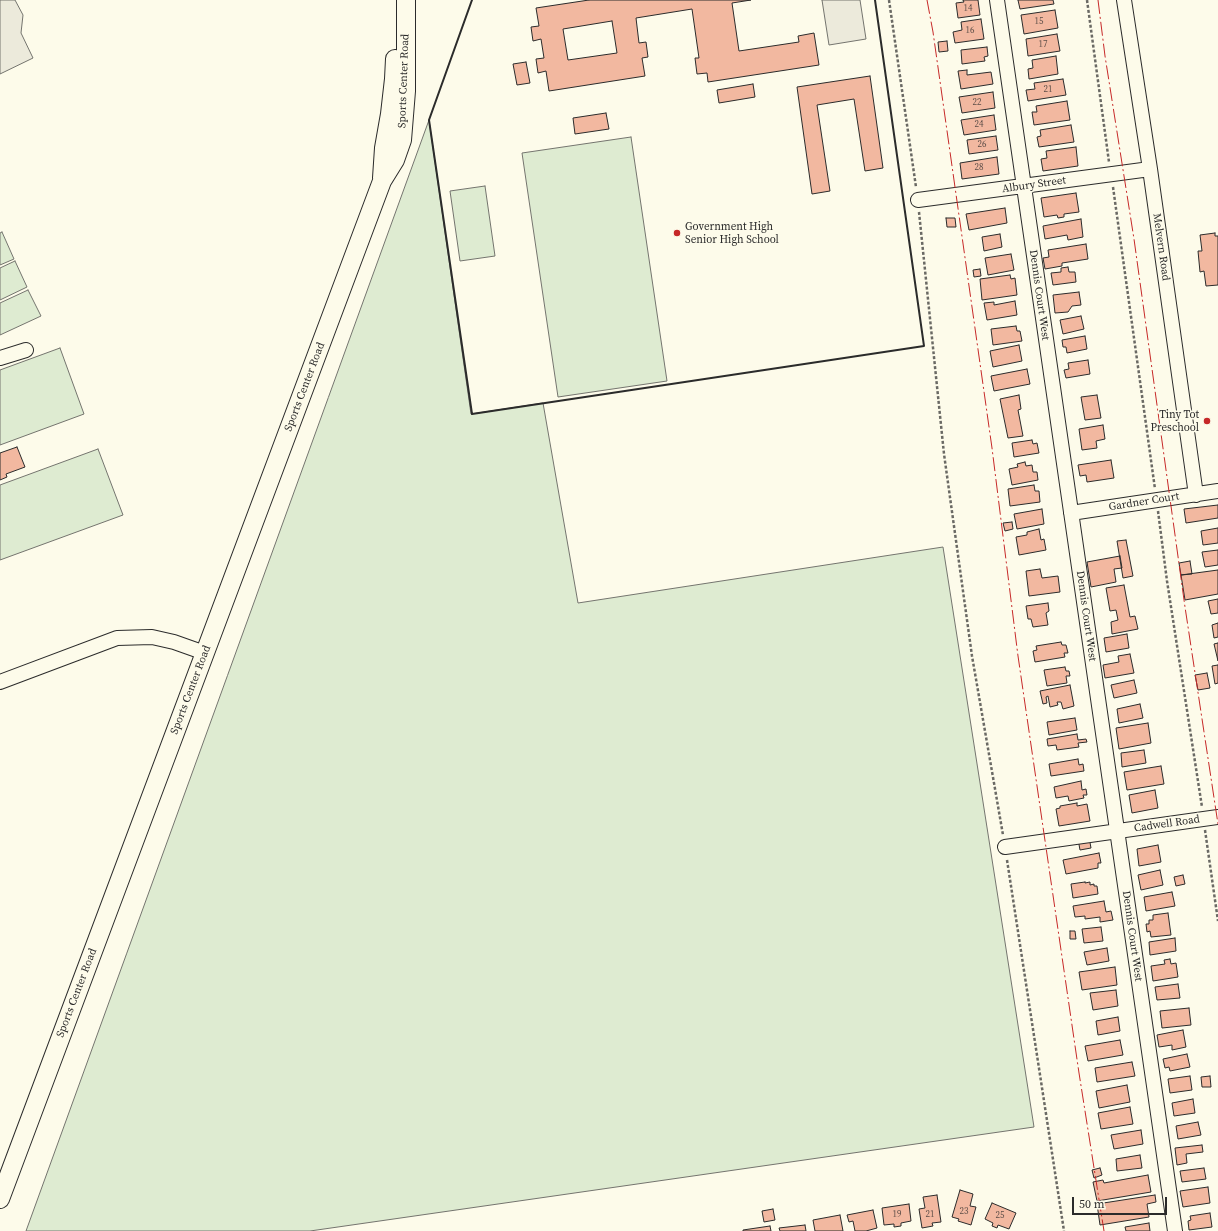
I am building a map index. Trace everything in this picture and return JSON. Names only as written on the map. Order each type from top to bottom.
[{"type":"main road","name":"Sports Center Road","points":[[382,181],[384,148],[394,79],[396,42],[395,0]]},
{"type":"main road","name":"Sports Center Road","points":[[0,1199],[382,181],[394,160],[402,140],[406,91],[406,0]]},
{"type":"street","name":"Dennis Court West","points":[[997,0],[1175,1231]]},
{"type":"street","name":"Melvern Road","points":[[1124,0],[1150,169],[1196,494]]},
{"type":"street","name":"Albury Street","points":[[918,200],[1150,169]]},
{"type":"street","points":[[0,358],[26,350]]},
{"type":"street","name":"Gardner Court","points":[[1071,513],[1218,491]]},
{"type":"street","points":[[0,682],[117,638],[152,637],[174,642],[205,653]]},
{"type":"street","name":"Cadwell Road","points":[[1005,847],[1218,817]]},
{"type":"path","points":[[889,0],[918,200],[946,470],[972,656],[1005,847],[1064,1231]]},
{"type":"path","points":[[1086,0],[1157,500],[1167,581],[1218,921]]},
{"type":"green space","points":[[429,120],[471,414],[543,403],[578,603],[943,547],[1034,1127],[310,1231],[26,1231]]},
{"type":"green space","points":[[631,137],[667,381],[558,397],[522,153]]},
{"type":"green space","points":[[485,186],[495,256],[460,261],[450,191]]},
{"type":"green space","points":[[2,232],[14,259],[0,265],[0,233]]},
{"type":"green space","points":[[15,261],[27,287],[0,300],[0,268]]},
{"type":"green space","points":[[28,290],[41,316],[0,335],[0,303]]},
{"type":"green space","points":[[60,348],[84,414],[0,445],[0,370]]},
{"type":"green space","points":[[98,449],[123,515],[0,560],[0,485]]},
{"type":"shaded area","points":[[0,0],[15,0],[23,15],[21,33],[33,58],[0,74]]},
{"type":"shaded area","points":[[822,0],[860,0],[866,39],[829,45]]},
{"type":"building","points":[[589,0],[751,0],[732,3],[739,51],[799,42],[798,36],[814,33],[819,65],[708,82],[707,73],[697,74],[695,58],[699,58],[692,9],[636,18],[639,43],[646,42],[648,57],[642,58],[645,76],[549,91],[546,71],[538,73],[536,59],[544,58],[541,39],[533,41],[531,27],[539,26],[536,8]],"holes":[[[612,21],[617,53],[568,60],[563,29]]]},
{"type":"building","points":[[963,0],[978,0],[980,15],[958,18],[956,3],[964,2]]},
{"type":"building","points":[[1018,0],[1053,0],[1054,4],[1020,9]]},
{"type":"building","points":[[1055,10],[1058,28],[1024,34],[1021,15]]},
{"type":"building","points":[[981,19],[984,39],[955,43],[953,32],[962,30],[961,22]]},
{"type":"building","points":[[1057,34],[1060,51],[1028,56],[1026,39]]},
{"type":"building","points":[[947,41],[948,51],[939,52],[938,42]]},
{"type":"building","points":[[987,47],[988,56],[984,57],[985,61],[962,64],[961,50]]},
{"type":"building","points":[[1056,56],[1058,74],[1029,79],[1028,69],[1033,68],[1032,60]]},
{"type":"building","points":[[526,62],[530,83],[517,85],[513,64]]},
{"type":"building","points":[[967,70],[967,75],[991,72],[993,84],[961,89],[958,71]]},
{"type":"building","points":[[870,76],[883,168],[865,171],[854,99],[817,105],[830,191],[812,194],[797,87]]},
{"type":"building","points":[[1063,79],[1066,95],[1028,101],[1026,90],[1035,89],[1034,83]]},
{"type":"building","points":[[753,84],[755,97],[719,103],[717,90]]},
{"type":"building","points":[[993,92],[995,108],[962,113],[959,97]]},
{"type":"building","points":[[1067,101],[1070,120],[1034,125],[1032,112],[1037,112],[1036,106]]},
{"type":"building","points":[[606,113],[609,129],[575,134],[573,118]]},
{"type":"building","points":[[994,115],[996,130],[964,135],[961,120]]},
{"type":"building","points":[[1071,125],[1074,142],[1039,147],[1037,137],[1041,136],[1040,130]]},
{"type":"building","points":[[996,136],[998,150],[969,154],[967,140]]},
{"type":"building","points":[[1076,147],[1078,166],[1043,171],[1041,159],[1047,158],[1046,151]]},
{"type":"building","points":[[997,157],[999,174],[962,179],[960,163]]},
{"type":"building","points":[[1076,193],[1079,212],[1064,214],[1064,217],[1058,218],[1057,215],[1044,217],[1041,198]]},
{"type":"building","points":[[1005,208],[1007,223],[969,230],[966,214]]},
{"type":"building","points":[[946,218],[955,218],[956,227],[947,227]]},
{"type":"building","points":[[1081,219],[1083,237],[1068,240],[1067,235],[1045,239],[1043,226]]},
{"type":"building","points":[[1215,233],[1215,236],[1218,236],[1218,285],[1206,286],[1204,271],[1200,272],[1198,251],[1202,251],[1200,235]]},
{"type":"building","points":[[1000,234],[1002,247],[984,251],[982,237]]},
{"type":"building","points":[[1086,244],[1088,259],[1062,263],[1062,266],[1045,269],[1043,258],[1049,257],[1048,250]]},
{"type":"building","points":[[1011,254],[1014,270],[988,275],[985,258]]},
{"type":"building","points":[[1068,267],[1069,272],[1075,272],[1076,282],[1053,285],[1051,273],[1061,272],[1061,268]]},
{"type":"building","points":[[980,269],[981,276],[974,277],[973,270]]},
{"type":"building","points":[[1010,275],[1011,279],[1015,278],[1017,295],[982,300],[980,279]]},
{"type":"building","points":[[1079,292],[1081,305],[1072,306],[1068,312],[1055,313],[1053,295]]},
{"type":"building","points":[[1015,301],[1017,315],[987,320],[984,303],[994,302],[994,305]]},
{"type":"building","points":[[1081,316],[1084,329],[1063,334],[1060,320]]},
{"type":"building","points":[[1016,326],[1017,331],[1020,331],[1022,341],[993,345],[991,329]]},
{"type":"building","points":[[1085,336],[1087,349],[1067,353],[1066,347],[1063,347],[1062,340]]},
{"type":"building","points":[[1019,345],[1022,361],[993,367],[990,351]]},
{"type":"building","points":[[1088,360],[1090,374],[1066,378],[1064,370],[1069,369],[1068,363]]},
{"type":"building","points":[[1027,369],[1030,384],[994,391],[991,376]]},
{"type":"building","points":[[1019,395],[1021,409],[1018,410],[1023,436],[1008,438],[1000,399]]},
{"type":"building","points":[[1097,395],[1101,418],[1085,420],[1081,397]]},
{"type":"building","points":[[1103,425],[1105,439],[1096,441],[1097,448],[1082,450],[1079,429]]},
{"type":"building","points":[[1032,440],[1033,444],[1037,443],[1039,453],[1014,457],[1012,443]]},
{"type":"building","points":[[17,447],[25,467],[6,474],[7,477],[0,480],[0,453]]},
{"type":"building","points":[[1111,460],[1114,478],[1087,482],[1086,475],[1080,476],[1078,465]]},
{"type":"building","points":[[1025,462],[1026,466],[1032,465],[1033,472],[1037,472],[1038,480],[1012,485],[1009,469],[1018,467],[1017,464]]},
{"type":"building","points":[[1034,485],[1035,491],[1039,491],[1040,502],[1010,506],[1008,489]]},
{"type":"building","points":[[1218,505],[1218,518],[1186,523],[1184,509]]},
{"type":"building","points":[[1042,509],[1044,524],[1017,529],[1014,514]]},
{"type":"building","points":[[1012,522],[1013,529],[1005,531],[1003,523]]},
{"type":"building","points":[[1218,528],[1218,543],[1203,545],[1201,531]]},
{"type":"building","points":[[1039,529],[1041,540],[1044,539],[1046,550],[1019,555],[1016,537],[1027,535],[1027,532]]},
{"type":"building","points":[[1126,540],[1133,576],[1123,578],[1117,541]]},
{"type":"building","points":[[1218,550],[1218,565],[1205,567],[1202,552]]},
{"type":"building","points":[[1120,556],[1122,568],[1114,569],[1116,582],[1091,587],[1087,562]]},
{"type":"building","points":[[1190,561],[1192,574],[1181,575],[1179,563]]},
{"type":"building","points":[[1040,569],[1042,578],[1058,576],[1060,592],[1029,596],[1026,571]]},
{"type":"building","points":[[1218,570],[1218,594],[1185,600],[1181,575]]},
{"type":"building","points":[[1124,585],[1130,617],[1135,616],[1138,629],[1112,634],[1111,622],[1118,620],[1116,610],[1110,611],[1106,588]]},
{"type":"building","points":[[1218,599],[1218,613],[1211,614],[1208,601]]},
{"type":"building","points":[[1048,603],[1049,611],[1046,613],[1048,625],[1033,627],[1031,619],[1028,619],[1026,606]]},
{"type":"building","points":[[1218,623],[1218,637],[1214,638],[1212,625]]},
{"type":"building","points":[[1127,634],[1129,648],[1106,652],[1104,638]]},
{"type":"building","points":[[1061,642],[1062,645],[1066,645],[1068,653],[1064,653],[1065,657],[1035,662],[1033,651],[1037,650],[1036,646]]},
{"type":"building","points":[[1218,643],[1218,661],[1214,644]]},
{"type":"building","points":[[1130,654],[1134,673],[1105,678],[1103,665],[1119,662],[1118,656]]},
{"type":"building","points":[[1218,665],[1218,683],[1215,684],[1212,666]]},
{"type":"building","points":[[1065,667],[1066,671],[1069,671],[1070,676],[1066,676],[1067,683],[1047,686],[1044,670]]},
{"type":"building","points":[[1207,673],[1210,688],[1198,690],[1195,675]]},
{"type":"building","points":[[1134,680],[1137,693],[1114,698],[1111,685]]},
{"type":"building","points":[[1070,685],[1074,706],[1063,709],[1061,702],[1057,702],[1058,705],[1050,707],[1048,696],[1046,697],[1047,703],[1043,704],[1040,691]]},
{"type":"building","points":[[1140,704],[1143,718],[1119,723],[1117,709]]},
{"type":"building","points":[[1075,718],[1077,730],[1049,735],[1047,722]]},
{"type":"building","points":[[1148,723],[1151,743],[1119,749],[1116,728]]},
{"type":"building","points":[[1077,734],[1078,740],[1086,739],[1087,742],[1078,743],[1079,747],[1057,750],[1056,745],[1048,746],[1047,739]]},
{"type":"building","points":[[1144,750],[1146,763],[1122,767],[1121,753]]},
{"type":"building","points":[[1078,759],[1079,765],[1083,764],[1084,771],[1051,776],[1049,764]]},
{"type":"building","points":[[1161,766],[1164,784],[1127,790],[1124,772]]},
{"type":"building","points":[[1081,781],[1082,790],[1086,789],[1087,795],[1083,795],[1084,798],[1069,801],[1068,796],[1056,798],[1054,787]]},
{"type":"building","points":[[1155,790],[1158,808],[1132,813],[1129,795]]},
{"type":"building","points":[[1077,803],[1077,806],[1087,804],[1090,821],[1059,826],[1056,809],[1060,808],[1060,806]]},
{"type":"building","points":[[1089,837],[1091,848],[1080,850],[1078,839]]},
{"type":"building","points":[[1158,845],[1161,862],[1139,866],[1137,849]]},
{"type":"building","points":[[1099,853],[1101,863],[1098,863],[1098,868],[1066,874],[1063,860]]},
{"type":"building","points":[[1160,870],[1163,885],[1141,890],[1138,875]]},
{"type":"building","points":[[1183,875],[1185,884],[1176,886],[1174,877]]},
{"type":"building","points":[[1090,882],[1090,885],[1094,884],[1094,886],[1097,886],[1098,894],[1073,898],[1071,884]]},
{"type":"building","points":[[1172,892],[1175,906],[1146,911],[1144,897]]},
{"type":"building","points":[[1104,901],[1106,912],[1111,911],[1113,920],[1100,922],[1100,917],[1085,919],[1085,916],[1075,917],[1073,906]]},
{"type":"building","points":[[1168,913],[1171,935],[1151,937],[1150,931],[1147,932],[1146,924],[1149,924],[1149,920],[1153,920],[1153,915]]},
{"type":"building","points":[[1101,927],[1103,941],[1084,943],[1082,929]]},
{"type":"building","points":[[1070,931],[1075,931],[1076,939],[1070,939]]},
{"type":"building","points":[[1175,938],[1176,951],[1150,955],[1149,942]]},
{"type":"building","points":[[1107,948],[1109,961],[1087,965],[1084,952]]},
{"type":"building","points":[[1170,959],[1171,964],[1176,963],[1178,977],[1153,981],[1151,966],[1165,964],[1164,960]]},
{"type":"building","points":[[1115,967],[1117,985],[1082,990],[1079,972]]},
{"type":"building","points":[[1178,984],[1180,998],[1157,1000],[1155,987]]},
{"type":"building","points":[[1116,990],[1118,1006],[1093,1010],[1090,993]]},
{"type":"building","points":[[1189,1008],[1191,1025],[1162,1028],[1160,1011]]},
{"type":"building","points":[[1118,1017],[1120,1031],[1098,1035],[1096,1021]]},
{"type":"building","points":[[1183,1030],[1186,1047],[1172,1050],[1172,1045],[1159,1047],[1157,1035]]},
{"type":"building","points":[[1120,1040],[1123,1055],[1088,1061],[1085,1046]]},
{"type":"building","points":[[1187,1054],[1190,1067],[1170,1071],[1169,1067],[1165,1068],[1163,1059]]},
{"type":"building","points":[[1132,1062],[1135,1076],[1097,1082],[1095,1068]]},
{"type":"building","points":[[1190,1076],[1192,1090],[1170,1093],[1168,1079]]},
{"type":"building","points":[[1210,1076],[1211,1087],[1202,1087],[1201,1077]]},
{"type":"building","points":[[1127,1085],[1130,1102],[1099,1108],[1096,1091]]},
{"type":"building","points":[[1193,1099],[1195,1113],[1174,1116],[1172,1103]]},
{"type":"building","points":[[1130,1107],[1133,1124],[1101,1129],[1098,1113]]},
{"type":"building","points":[[1198,1122],[1201,1135],[1178,1139],[1176,1126]]},
{"type":"building","points":[[1141,1130],[1143,1144],[1114,1149],[1111,1135]]},
{"type":"building","points":[[1202,1145],[1203,1152],[1186,1154],[1187,1163],[1177,1165],[1175,1148]]},
{"type":"building","points":[[1140,1155],[1142,1168],[1117,1171],[1116,1159]]},
{"type":"building","points":[[1100,1168],[1102,1175],[1094,1178],[1092,1170]]},
{"type":"building","points":[[1204,1168],[1206,1179],[1182,1182],[1180,1171]]},
{"type":"building","points":[[1148,1175],[1151,1192],[1097,1201],[1093,1182],[1103,1180],[1104,1183]]},
{"type":"building","points":[[1208,1187],[1210,1203],[1183,1207],[1180,1191]]},
{"type":"building","points":[[960,1190],[973,1194],[970,1206],[976,1207],[971,1225],[958,1221],[959,1219],[952,1217]]},
{"type":"building","points":[[937,1195],[941,1222],[932,1223],[933,1226],[922,1228],[919,1209],[925,1208],[923,1197]]},
{"type":"building","points":[[1155,1195],[1156,1202],[1147,1204],[1149,1217],[1100,1225],[1097,1204]]},
{"type":"building","points":[[992,1203],[1016,1213],[1009,1229],[998,1225],[997,1228],[992,1226],[993,1223],[985,1219]]},
{"type":"building","points":[[909,1204],[911,1221],[901,1223],[901,1226],[894,1227],[894,1224],[884,1225],[882,1208]]},
{"type":"building","points":[[773,1209],[775,1220],[764,1222],[762,1211]]},
{"type":"building","points":[[873,1210],[877,1228],[866,1231],[855,1231],[853,1221],[849,1222],[847,1215]]},
{"type":"building","points":[[1210,1213],[1212,1227],[1189,1230],[1188,1221],[1191,1220],[1190,1216]]},
{"type":"building","points":[[840,1215],[843,1231],[815,1231],[813,1220]]},
{"type":"building","points":[[1149,1223],[1150,1231],[1126,1231],[1125,1227]]},
{"type":"building","points":[[805,1225],[806,1231],[780,1231],[779,1228]]},
{"type":"building","points":[[770,1226],[771,1231],[743,1231],[743,1230]]},
{"type":"wall","points":[[472,0],[429,120],[472,414],[924,346],[875,0]]},
{"type":"power","points":[[927,0],[933,32],[992,448],[1018,656],[1079,1073],[1104,1231]]},
{"type":"power","points":[[1098,0],[1105,56],[1134,239],[1185,607],[1218,824]]},
{"type":"place","name":"Government High Senior High School","points":[[677,233]]},
{"type":"place","name":"Tiny Tot Preschool","points":[[1207,421]]}]
